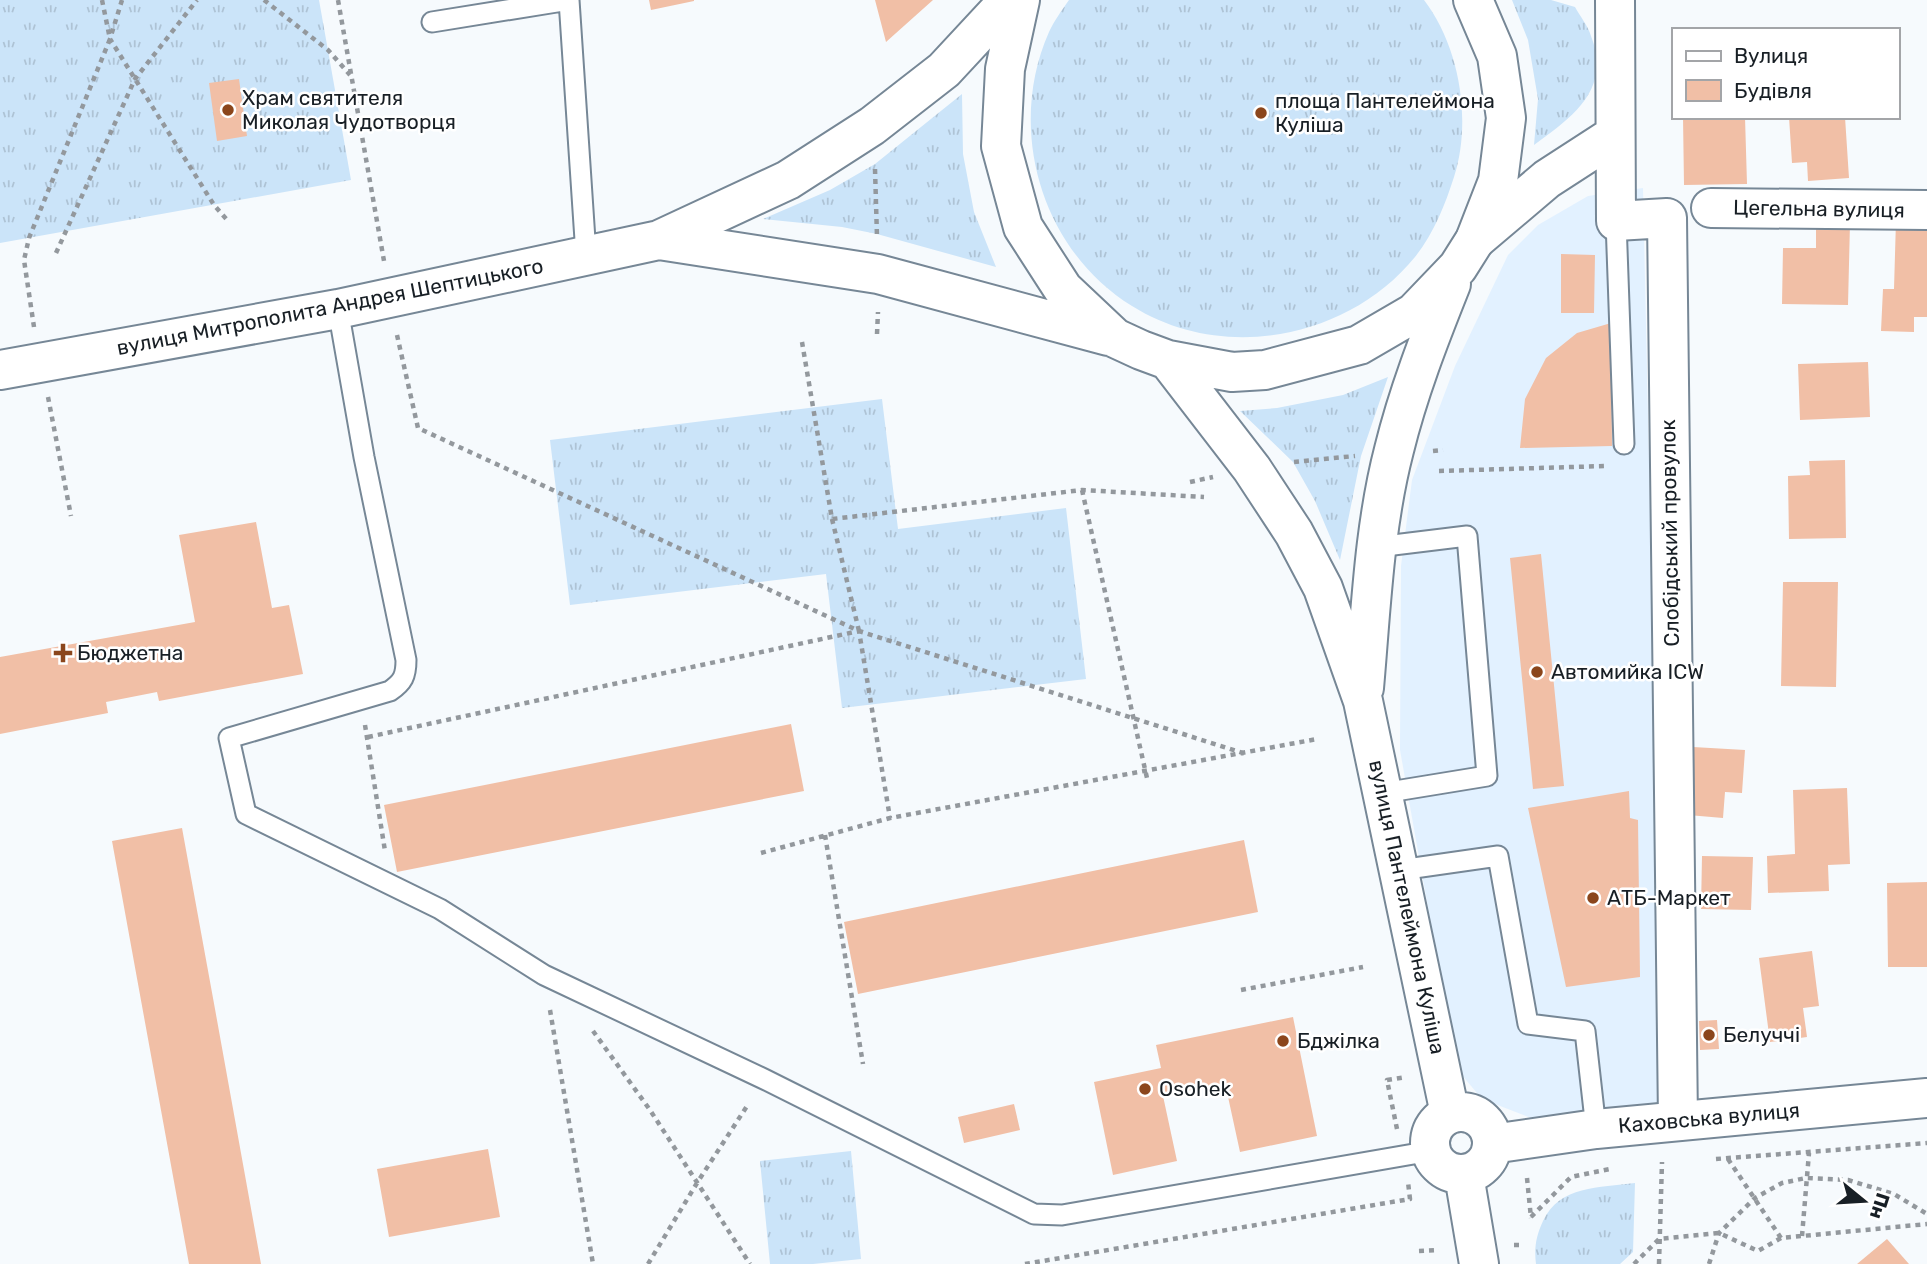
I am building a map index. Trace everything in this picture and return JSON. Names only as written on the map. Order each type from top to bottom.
[{"type":"main road","name":"вулиця Митрополита Андрея Шептицького","points":[[0,370],[338,309],[659,240],[788,180],[872,127],[944,70],[1009,0]]},
{"type":"main road","points":[[1020,0],[1005,69],[1001,146],[1023,227],[1063,289],[1115,338],[1140,351],[1168,360],[1232,372],[1265,370],[1359,345],[1414,313],[1467,253],[1547,179],[1615,135]]},
{"type":"main road","points":[[1467,253],[1498,181],[1506,118],[1497,56],[1473,0]]},
{"type":"main road","points":[[1615,0],[1616,221]]},
{"type":"main road","name":"Цегельна вулиця","points":[[1711,208],[1927,210]]},
{"type":"main road","name":"Слобідський провулок","points":[[1616,221],[1667,218],[1678,1121]]},
{"type":"main road","name":"вулиця Митрополита Андрея Шептицького","points":[[659,240],[878,274],[1075,325],[1115,338]]},
{"type":"main road","name":"вулиця Пантелеймона Куліша","points":[[1363,701],[1377,547],[1393,452],[1418,366],[1467,253]]},
{"type":"main road","name":"вулиця Пантелеймона Куліша","points":[[1168,360],[1252,468],[1294,533],[1323,588],[1363,701],[1450,1114]]},
{"type":"main road","name":"Каховська вулиця","points":[[1492,1144],[1596,1129],[1927,1098]]},
{"type":"main road","points":[[1465,1112],[1479,1118],[1489,1129],[1492,1144],[1488,1158],[1478,1169],[1464,1175],[1450,1173],[1437,1164],[1431,1151],[1431,1136],[1438,1122],[1450,1114],[1465,1112]]},
{"type":"main road","points":[[1464,1175],[1479,1264]]},
{"type":"lane","points":[[432,22],[569,0],[586,255]]},
{"type":"lane","points":[[1616,221],[1624,444]]},
{"type":"lane","points":[[338,309],[364,457],[406,660],[406,673],[402,683],[390,691],[229,738],[246,814],[440,909],[544,975],[765,1079],[1034,1214],[1049,1216],[1431,1151]]},
{"type":"lane","points":[[1377,547],[1467,536],[1487,776],[1383,793]]},
{"type":"lane","points":[[1400,870],[1498,856],[1528,1024],[1585,1031],[1596,1129]]},
{"type":"path","points":[[102,0],[110,39],[214,205],[228,221]]},
{"type":"path","points":[[24,260],[29,238],[110,39],[122,0]]},
{"type":"path","points":[[56,253],[135,79],[197,0]]},
{"type":"path","points":[[264,0],[328,50],[351,75]]},
{"type":"path","points":[[338,0],[389,297],[418,428],[859,631],[1246,754]]},
{"type":"path","points":[[872,127],[878,274],[877,334]]},
{"type":"path","points":[[802,342],[832,519],[859,631],[890,818]]},
{"type":"path","points":[[1190,482],[1252,468],[1393,452],[1443,450]]},
{"type":"path","points":[[1438,471],[1669,464]]},
{"type":"path","points":[[832,519],[1082,490],[1204,497]]},
{"type":"path","points":[[1082,490],[1146,775]]},
{"type":"path","points":[[368,737],[859,631]]},
{"type":"path","points":[[360,698],[389,883]]},
{"type":"path","points":[[761,853],[890,818],[1146,775],[1317,739]]},
{"type":"path","points":[[825,835],[863,1065]]},
{"type":"path","points":[[1241,990],[1363,967]]},
{"type":"path","points":[[544,975],[593,1264]]},
{"type":"path","points":[[586,1021],[650,1110],[750,1264]]},
{"type":"path","points":[[648,1264],[697,1182],[765,1079]]},
{"type":"path","points":[[1714,1159],[1927,1143]]},
{"type":"path","points":[[1802,1236],[1809,1153]]},
{"type":"path","points":[[1728,1158],[1782,1238]]},
{"type":"path","points":[[1650,1163],[1675,1162]]},
{"type":"path","points":[[1659,1264],[1662,1163]]},
{"type":"path","points":[[1531,1218],[1572,1177],[1616,1167]]},
{"type":"path","points":[[1709,1264],[1719,1233],[1755,1198],[1782,1183],[1806,1178],[1848,1180],[1894,1194],[1927,1213]]},
{"type":"path","points":[[1025,1264],[1410,1199]]},
{"type":"path","points":[[1634,1264],[1659,1240],[1719,1233],[1758,1251],[1782,1238],[1927,1224]]},
{"type":"shaded area","points":[[1643,188],[1663,1102],[1531,1118],[1482,1099],[1461,1074],[1444,998],[1400,750],[1401,566],[1412,480],[1455,366],[1508,255],[1538,225],[1588,196]]},
{"type":"green space","points":[[0,0],[319,0],[351,180],[0,243]]},
{"type":"green space","points":[[1069,0],[1424,0],[1436,19],[1454,62],[1462,109],[1462,132],[1451,187],[1422,248],[1387,285],[1355,307],[1320,324],[1282,334],[1244,337],[1205,334],[1168,324],[1132,306],[1101,282],[1075,253],[1054,220],[1040,184],[1032,147],[1031,108],[1036,69],[1049,32]]},
{"type":"green space","points":[[1512,0],[1551,0],[1575,7],[1590,32],[1596,55],[1596,72],[1585,100],[1562,124],[1534,145],[1538,99],[1528,40]]},
{"type":"green space","points":[[962,94],[963,154],[974,212],[996,267],[877,234],[842,227],[763,219],[830,190],[875,164]]},
{"type":"green space","points":[[1388,377],[1361,456],[1340,560],[1315,501],[1293,462],[1240,411],[1277,408],[1343,395]]},
{"type":"green space","points":[[882,399],[898,529],[1066,508],[1086,679],[842,708],[826,574],[570,605],[550,440]]},
{"type":"green space","points":[[851,1151],[861,1259],[813,1264],[770,1264],[760,1161]]},
{"type":"green space","points":[[1635,1183],[1633,1252],[1620,1264],[1536,1264],[1536,1242],[1541,1226],[1550,1209],[1559,1201],[1582,1190]]},
{"type":"building","points":[[649,0],[694,0],[694,1],[651,10]]},
{"type":"building","points":[[875,0],[933,0],[886,42]]},
{"type":"building","name":"Храм святителя Миколая Чудотворця","points":[[239,79],[247,136],[217,141],[209,83]]},
{"type":"building","points":[[1683,119],[1745,119],[1747,184],[1684,185]]},
{"type":"building","points":[[1789,119],[1845,119],[1849,178],[1808,181],[1807,162],[1792,163]]},
{"type":"building","points":[[1896,220],[1927,221],[1927,317],[1914,317],[1914,332],[1881,331],[1883,289],[1894,289]]},
{"type":"building","points":[[1816,223],[1850,223],[1848,305],[1782,304],[1783,248],[1816,248]]},
{"type":"building","points":[[1561,254],[1595,255],[1594,313],[1561,313]]},
{"type":"building","points":[[1611,323],[1612,446],[1520,448],[1525,399],[1546,358],[1577,333]]},
{"type":"building","points":[[1868,362],[1870,417],[1800,420],[1798,364]]},
{"type":"building","points":[[1845,460],[1846,538],[1789,539],[1788,476],[1810,475],[1809,461]]},
{"type":"building","points":[[256,522],[272,608],[289,605],[303,674],[159,701],[157,692],[106,702],[108,713],[0,734],[0,657],[195,622],[179,535]]},
{"type":"building","name":"Автомийка ICW","points":[[1541,554],[1564,786],[1533,789],[1510,558]]},
{"type":"building","points":[[1783,582],[1838,582],[1836,687],[1781,686]]},
{"type":"building","points":[[791,724],[804,791],[397,872],[384,805]]},
{"type":"building","points":[[1693,747],[1745,750],[1742,793],[1725,792],[1723,818],[1688,815]]},
{"type":"building","points":[[1847,788],[1850,864],[1828,865],[1829,891],[1768,893],[1767,856],[1795,854],[1793,790]]},
{"type":"building","name":"АТБ-Маркет","points":[[1629,791],[1630,818],[1638,820],[1640,977],[1566,987],[1528,808]]},
{"type":"building","points":[[182,828],[261,1264],[189,1264],[112,841]]},
{"type":"building","points":[[1244,840],[1258,912],[858,994],[844,922]]},
{"type":"building","points":[[1702,856],[1753,857],[1751,910],[1701,909]]},
{"type":"building","points":[[1927,882],[1927,967],[1888,967],[1887,883]]},
{"type":"building","points":[[1812,951],[1819,1006],[1803,1008],[1807,1037],[1770,1042],[1759,958]]},
{"type":"building","name":"Оsоhek","points":[[1293,1017],[1317,1136],[1240,1152],[1225,1083],[1163,1096],[1177,1161],[1113,1175],[1094,1082],[1161,1068],[1156,1045]]},
{"type":"building","name":"Белуччі","points":[[1717,1020],[1719,1049],[1700,1050],[1699,1021]]},
{"type":"building","points":[[1014,1104],[1020,1130],[964,1143],[958,1117]]},
{"type":"building","points":[[488,1149],[500,1217],[389,1237],[377,1169]]},
{"type":"building","points":[[1887,1239],[1909,1264],[1857,1264]]},
{"type":"place","name":"Храм святителя Миколая Чудотворця","points":[[228,110]]},
{"type":"place","name":"площа Пантелеймона Куліша","points":[[1261,113]]},
{"type":"place","name":"Бюджетна","points":[[63,653]]},
{"type":"place","name":"Автомийка ICW","points":[[1537,672]]},
{"type":"place","name":"АТБ-Маркет","points":[[1593,898]]},
{"type":"place","name":"Белуччі","points":[[1709,1035]]},
{"type":"place","name":"Бджілка","points":[[1283,1041]]},
{"type":"place","name":"Оsоhek","points":[[1145,1089]]}]
